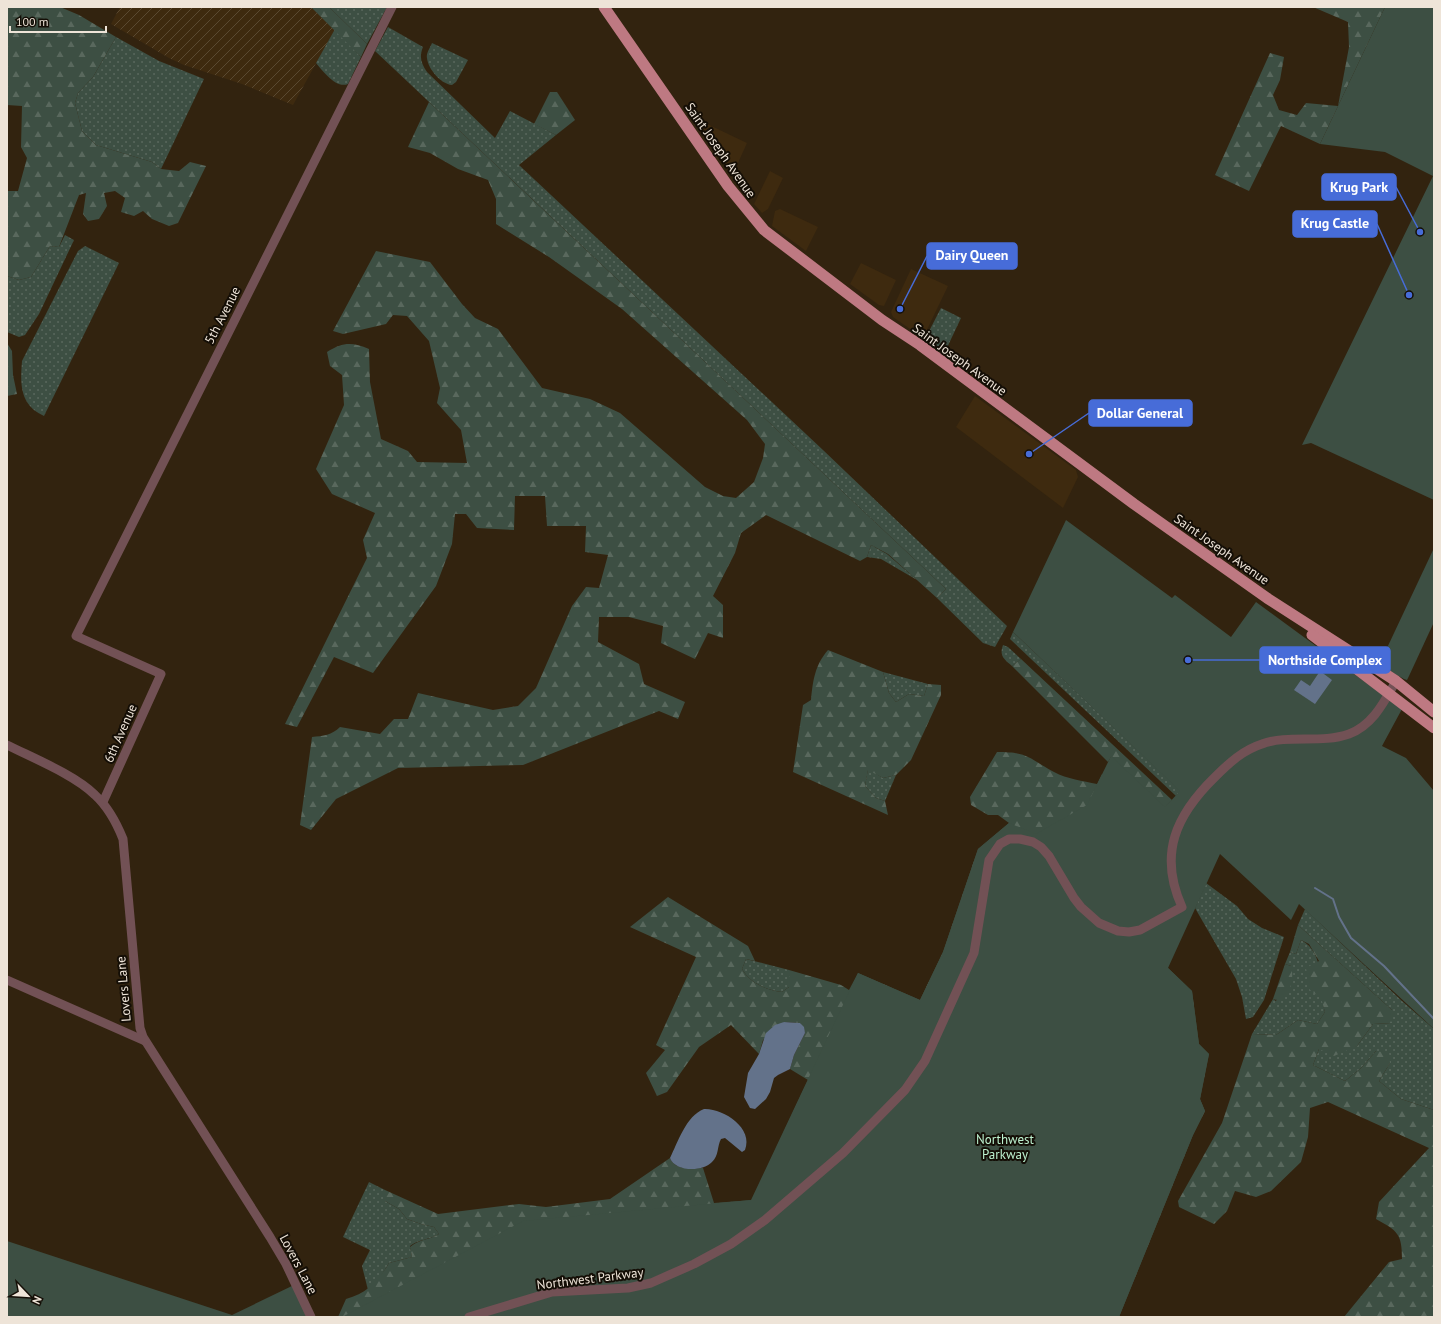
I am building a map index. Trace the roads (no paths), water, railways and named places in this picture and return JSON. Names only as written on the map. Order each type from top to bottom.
[{"type":"main road","name":"Saint Joseph Avenue","points":[[604,7],[728,186],[764,230],[882,320],[920,345],[1134,504],[1267,598],[1396,681],[1434,712]]},
{"type":"main road","name":"Saint Joseph Avenue","points":[[1267,598],[1324,645],[1434,728]]},
{"type":"street","name":"5th Avenue","points":[[161,674],[76,636],[392,7]]},
{"type":"street","name":"6th Avenue","points":[[102,802],[161,674]]},
{"type":"street","points":[[1388,694],[1396,681]]},
{"type":"street","name":"Northwest Parkway","points":[[469,1317],[552,1292],[628,1288],[651,1283],[672,1274],[700,1261],[755,1228],[793,1198],[843,1154],[905,1090],[925,1061],[974,953],[989,860],[1000,844],[1009,839],[1020,839],[1033,842],[1049,856],[1074,898],[1093,918],[1118,931],[1130,932],[1140,930],[1182,907],[1174,886],[1171,863],[1178,824],[1196,796],[1224,768],[1248,750],[1263,743],[1296,739],[1328,738],[1348,734],[1363,727],[1374,716],[1388,694]]},
{"type":"street","name":"Lovers Lane","points":[[7,745],[68,776],[94,794],[102,802],[123,839],[140,1028],[145,1041],[270,1237],[286,1264],[311,1317]]},
{"type":"street","points":[[7,980],[145,1041]]},
{"type":"water","points":[[1320,671],[1332,680],[1315,704],[1294,690],[1301,680],[1310,686]]},
{"type":"water","points":[[784,1022],[800,1023],[804,1027],[805,1033],[794,1055],[790,1069],[774,1078],[770,1092],[766,1099],[755,1109],[750,1108],[744,1097],[748,1073],[759,1054],[766,1033],[775,1025]]},
{"type":"water","points":[[704,1109],[720,1112],[735,1121],[741,1127],[747,1142],[745,1150],[742,1152],[725,1138],[721,1139],[716,1157],[708,1165],[696,1169],[677,1166],[670,1158],[683,1130],[692,1117]]},
{"type":"waterway","points":[[1315,888],[1333,899],[1339,917],[1351,938],[1384,966],[1434,1019]]},
{"type":"place","name":"Krug Park","points":[[1420,232]]},
{"type":"place","name":"Krug Castle","points":[[1409,295]]},
{"type":"place","name":"Dairy Queen","points":[[900,309]]},
{"type":"place","name":"Dollar General","points":[[1029,454]]},
{"type":"place","name":"Northside Complex","points":[[1188,660]]}]
